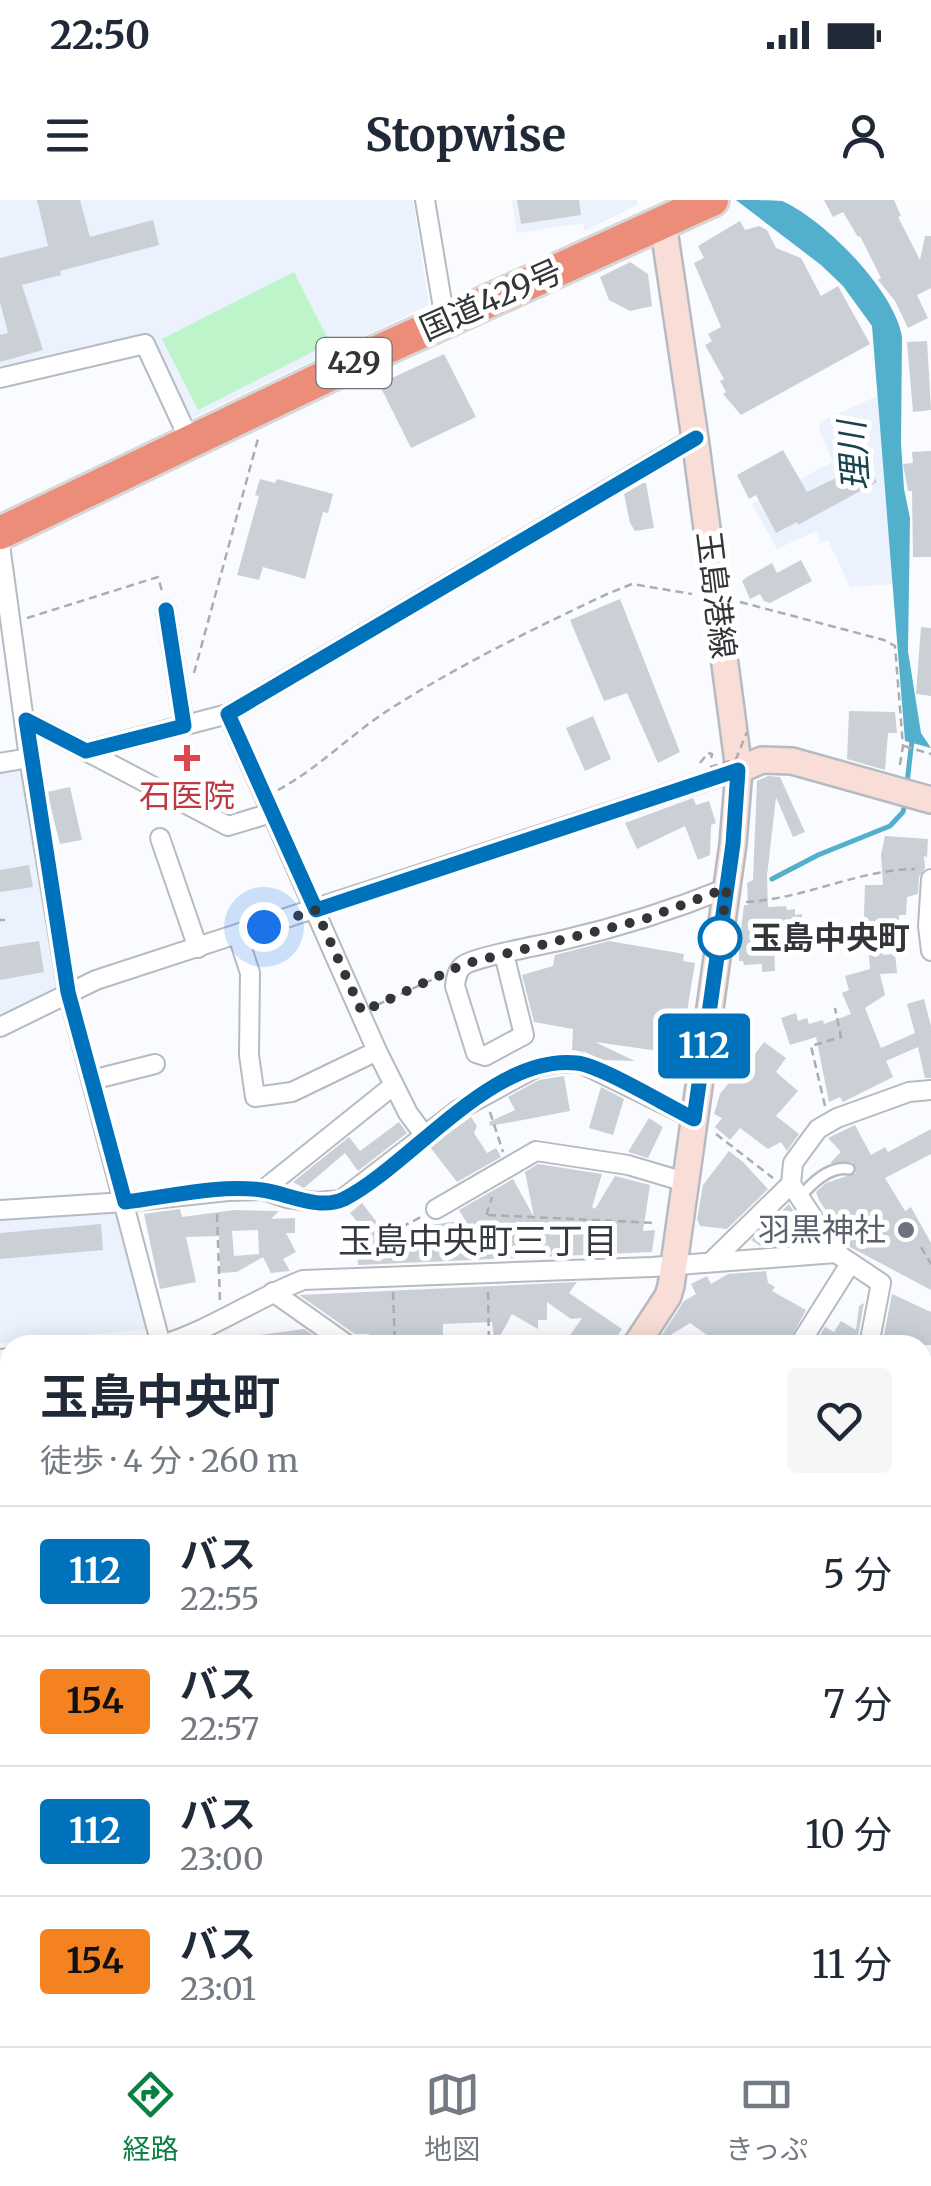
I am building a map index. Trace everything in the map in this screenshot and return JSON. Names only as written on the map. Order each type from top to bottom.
[{"type":"highway","name":"国道429号","points":[[0,533],[445,320],[661,211],[712,200]]},
{"type":"main road","name":"玉島港線","points":[[643,1335],[668,1296],[663,1266],[685,1182],[740,771],[661,211]]},
{"type":"main road","points":[[740,771],[762,760],[792,762],[913,795]]},
{"type":"street","points":[[425,200],[445,320]]},
{"type":"street","points":[[0,378],[145,344],[190,441]]},
{"type":"street","points":[[86,751],[228,714],[696,438]]},
{"type":"street","points":[[0,545],[29,758],[68,992],[158,1335]]},
{"type":"street","points":[[166,610],[184,726]]},
{"type":"street","points":[[228,714],[377,1051],[408,1114],[425,1136]]},
{"type":"street","points":[[26,720],[228,826],[267,805]]},
{"type":"street","points":[[0,763],[29,758]]},
{"type":"street","points":[[0,1027],[68,992],[740,771]]},
{"type":"street","points":[[160,838],[198,948]]},
{"type":"street","points":[[925,874],[931,951]]},
{"type":"street","points":[[504,954],[524,1035],[484,1056],[476,1054],[455,986],[462,968],[504,954],[726,895]]},
{"type":"street","points":[[238,936],[250,973],[248,1055],[255,1096],[292,1092],[377,1051]]},
{"type":"street","points":[[0,1210],[263,1190],[316,1202],[341,1200],[483,1094],[537,1066],[580,1063],[694,1119]]},
{"type":"street","points":[[92,1080],[155,1064]]},
{"type":"street","points":[[263,1190],[394,1085]]},
{"type":"street","points":[[872,1335],[880,1282],[843,1258],[792,1190],[793,1163],[809,1140],[829,1123],[908,1092],[931,1090]]},
{"type":"street","points":[[436,1209],[536,1151],[628,1165],[685,1182]]},
{"type":"street","points":[[711,1262],[792,1190]]},
{"type":"street","points":[[193,1335],[303,1280],[843,1258]]},
{"type":"street","points":[[805,1335],[843,1258]]},
{"type":"street","points":[[273,1292],[334,1335]]},
{"type":"lane","points":[[792,1190],[840,1168],[849,1169]]},
{"type":"path","points":[[193,677],[267,404]]},
{"type":"path","points":[[12,623],[158,577],[166,610]]},
{"type":"path","points":[[267,805],[385,712],[441,677],[632,584],[717,598],[895,646],[903,746],[913,795]]},
{"type":"path","points":[[693,772],[708,753],[712,754],[710,767],[740,771],[747,732]]},
{"type":"path","points":[[903,746],[931,754]]},
{"type":"path","points":[[726,895],[770,901],[877,873],[925,874]]},
{"type":"path","points":[[362,1012],[462,968]]},
{"type":"path","points":[[829,1123],[811,1046],[842,1037],[835,1008]]},
{"type":"path","points":[[483,1094],[503,1171],[487,1215],[489,1335]]},
{"type":"path","points":[[694,1119],[792,1190]]},
{"type":"path","points":[[395,1335],[390,1234],[436,1209]]},
{"type":"path","points":[[217,1214],[219,1295],[224,1319]]},
{"type":"path","points":[[487,1215],[656,1223]]},
{"type":"path","points":[[921,1246],[931,1264]]},
{"type":"shaded area","points":[[0,200],[413,200],[429,305],[190,419],[151,336],[0,372]]},
{"type":"shaded area","points":[[512,200],[637,200],[637,205],[584,231],[584,223],[517,233]]},
{"type":"shaded area","points":[[879,395],[893,584],[850,587],[828,540],[821,543],[816,531],[777,549],[752,504],[833,462],[819,429],[820,422]]},
{"type":"shaded area","points":[[22,766],[59,985],[0,1016],[0,770]]},
{"type":"shaded area","points":[[120,1209],[150,1329],[86,1335],[0,1335],[0,1217]]},
{"type":"green space","points":[[294,272],[330,343],[198,410],[162,339]]},
{"type":"water","points":[[736,200],[782,201],[817,223],[872,278],[897,319],[902,337],[904,489],[910,518],[908,651],[921,733],[931,748],[905,741],[872,326],[843,286],[821,265]]},
{"type":"building","points":[[37,200],[80,200],[90,237],[153,220],[159,245],[22,285],[43,350],[0,362],[0,335],[8,333],[0,302],[0,258],[48,246]]},
{"type":"building","points":[[517,200],[579,200],[581,215],[521,224]]},
{"type":"building","points":[[824,200],[894,200],[901,216],[898,217],[920,260],[925,236],[931,236],[931,288],[917,295],[928,318],[908,328],[895,301],[878,280],[881,278],[860,236],[843,212],[833,217]]},
{"type":"building","points":[[740,221],[745,230],[759,226],[767,230],[776,248],[801,258],[821,296],[838,286],[870,344],[741,415],[723,394],[726,392],[720,381],[724,379],[705,345],[712,341],[708,334],[721,327],[694,263],[704,258],[698,246]]},
{"type":"building","points":[[630,262],[648,274],[652,306],[630,311],[609,300],[600,277]]},
{"type":"building","points":[[927,341],[931,410],[913,412],[907,342]]},
{"type":"building","points":[[444,354],[476,417],[411,448],[379,384]]},
{"type":"building","points":[[783,450],[807,492],[867,463],[877,482],[776,533],[756,495],[749,499],[737,475]]},
{"type":"building","points":[[931,451],[931,557],[913,557],[912,491],[908,491],[903,464],[913,463],[912,452]]},
{"type":"building","points":[[260,479],[275,483],[277,479],[333,494],[328,513],[323,512],[305,579],[263,567],[259,580],[237,575]]},
{"type":"building","points":[[643,483],[654,528],[635,531],[624,494]]},
{"type":"building","points":[[801,560],[812,581],[770,603],[760,594],[750,599],[742,581],[747,577],[772,563],[777,573]]},
{"type":"building","points":[[620,599],[680,752],[658,763],[627,693],[604,701],[570,620]]},
{"type":"building","points":[[921,627],[931,628],[931,696],[916,694]]},
{"type":"building","points":[[849,711],[895,712],[897,733],[888,733],[885,770],[847,759]]},
{"type":"building","points":[[593,716],[611,759],[585,771],[566,728]]},
{"type":"building","points":[[768,776],[780,777],[805,832],[793,837],[776,797],[767,876],[768,907],[786,906],[787,910],[795,909],[795,915],[802,914],[803,942],[774,943],[775,971],[762,972],[762,964],[744,965],[739,961],[739,946],[744,905],[748,905],[747,883],[753,880],[757,781]]},
{"type":"building","points":[[70,787],[82,840],[60,844],[47,792]]},
{"type":"building","points":[[693,798],[696,805],[709,801],[716,823],[711,825],[710,855],[698,860],[685,826],[637,849],[625,823]]},
{"type":"building","points":[[885,836],[928,839],[927,857],[924,856],[918,894],[907,897],[906,915],[899,915],[899,926],[884,926],[883,955],[895,954],[897,973],[880,974],[885,995],[865,1008],[881,1048],[915,1033],[907,1004],[924,999],[931,1026],[931,1078],[925,1078],[918,1047],[886,1061],[893,1077],[843,1102],[840,1097],[829,1102],[816,1037],[790,1045],[781,1018],[796,1013],[798,1021],[807,1018],[809,1024],[823,1020],[824,1024],[851,1014],[842,993],[849,990],[845,976],[870,969],[868,944],[863,944],[865,885],[883,885],[881,855]]},
{"type":"building","points":[[29,865],[33,887],[0,892],[0,870]]},
{"type":"building","points":[[39,941],[44,972],[0,980],[0,947]]},
{"type":"building","points":[[609,941],[684,954],[683,961],[695,963],[680,1054],[595,1042],[635,1061],[602,1060],[572,1050],[573,1029],[534,1022],[522,975],[553,966],[555,955]]},
{"type":"building","points":[[764,1042],[786,1058],[776,1072],[798,1091],[776,1116],[799,1134],[787,1151],[781,1142],[768,1149],[740,1128],[730,1140],[715,1127],[722,1118],[714,1114],[720,1094]]},
{"type":"building","points":[[564,1076],[570,1111],[490,1126],[489,1122],[515,1110],[508,1097],[539,1080]]},
{"type":"building","points":[[601,1087],[624,1099],[613,1135],[589,1128]]},
{"type":"building","points":[[471,1117],[477,1126],[474,1133],[487,1153],[496,1148],[501,1157],[457,1182],[430,1147]]},
{"type":"building","points":[[649,1118],[663,1127],[648,1158],[628,1152]]},
{"type":"building","points":[[399,1122],[407,1133],[358,1171],[345,1153],[304,1188],[293,1182],[349,1137],[360,1151]]},
{"type":"building","points":[[855,1125],[871,1155],[885,1147],[888,1152],[931,1129],[931,1154],[885,1178],[905,1211],[911,1207],[931,1243],[931,1290],[850,1247],[819,1200],[816,1192],[826,1183],[856,1173],[853,1162],[830,1163],[841,1152],[828,1138]]},
{"type":"building","points":[[729,1151],[768,1189],[727,1229],[700,1226],[697,1219],[703,1185]]},
{"type":"building","points":[[538,1164],[602,1174],[592,1207],[595,1209],[615,1176],[650,1185],[643,1231],[655,1230],[652,1252],[358,1265],[354,1231],[365,1231],[350,1213],[362,1203],[376,1221],[380,1256],[418,1227],[465,1220],[459,1210],[513,1179],[534,1217],[525,1172]]},
{"type":"building","points":[[789,1204],[814,1242],[760,1246],[751,1240]]},
{"type":"building","points":[[180,1209],[182,1217],[234,1210],[279,1211],[271,1219],[295,1218],[295,1233],[286,1233],[296,1252],[283,1259],[290,1271],[271,1273],[263,1257],[237,1272],[220,1273],[219,1236],[186,1237],[196,1282],[160,1289],[144,1214]],"holes":[[[258,1230],[259,1254],[234,1256],[232,1231]]]},
{"type":"building","points":[[101,1224],[103,1250],[0,1259],[0,1233]]},
{"type":"building","points":[[766,1271],[768,1283],[775,1287],[772,1291],[806,1310],[792,1335],[707,1335],[690,1323],[671,1335],[662,1335],[684,1301],[696,1294],[691,1284],[707,1276],[711,1284],[728,1274]]},
{"type":"building","points":[[577,1282],[569,1293],[622,1329],[618,1335],[570,1335],[582,1318],[571,1319],[547,1302],[547,1320],[538,1320],[538,1329],[512,1314],[500,1335],[494,1335],[492,1322],[443,1324],[443,1335],[355,1334],[299,1295]]},
{"type":"building","points":[[892,1294],[931,1312],[931,1335],[884,1335]]},
{"type":"building","points":[[864,1303],[858,1335],[820,1335],[825,1327],[834,1332],[841,1321],[856,1330],[859,1306]]},
{"type":"building","points":[[304,1329],[313,1335],[260,1335]]},
{"type":"waterway","points":[[907,783],[912,740]]},
{"type":"waterway","points":[[772,879],[818,855],[890,826],[903,812],[906,799]]},
{"type":"bus line","name":"112","points":[[166,610],[184,726],[86,751],[26,720],[68,992],[125,1202],[228,1190],[263,1190],[316,1202],[341,1200],[458,1110],[537,1066],[557,1063],[580,1063],[694,1119],[733,844],[738,770],[316,910],[228,714],[696,438]]},
{"type":"place","name":"石医院","points":[[187,758]]},
{"type":"place","name":"玉島中央町","points":[[720,938]]},
{"type":"place","name":"羽黒神社","points":[[906,1230]]},
{"type":"district","name":"玉島中央町三丁目","points":[[478,1241]]},
{"type":"route","points":[[264,927],[316,910],[362,1012],[464,964],[642,920],[727,888],[720,938]]},
{"type":"water label","name":"理川","points":[[854,456]]}]
